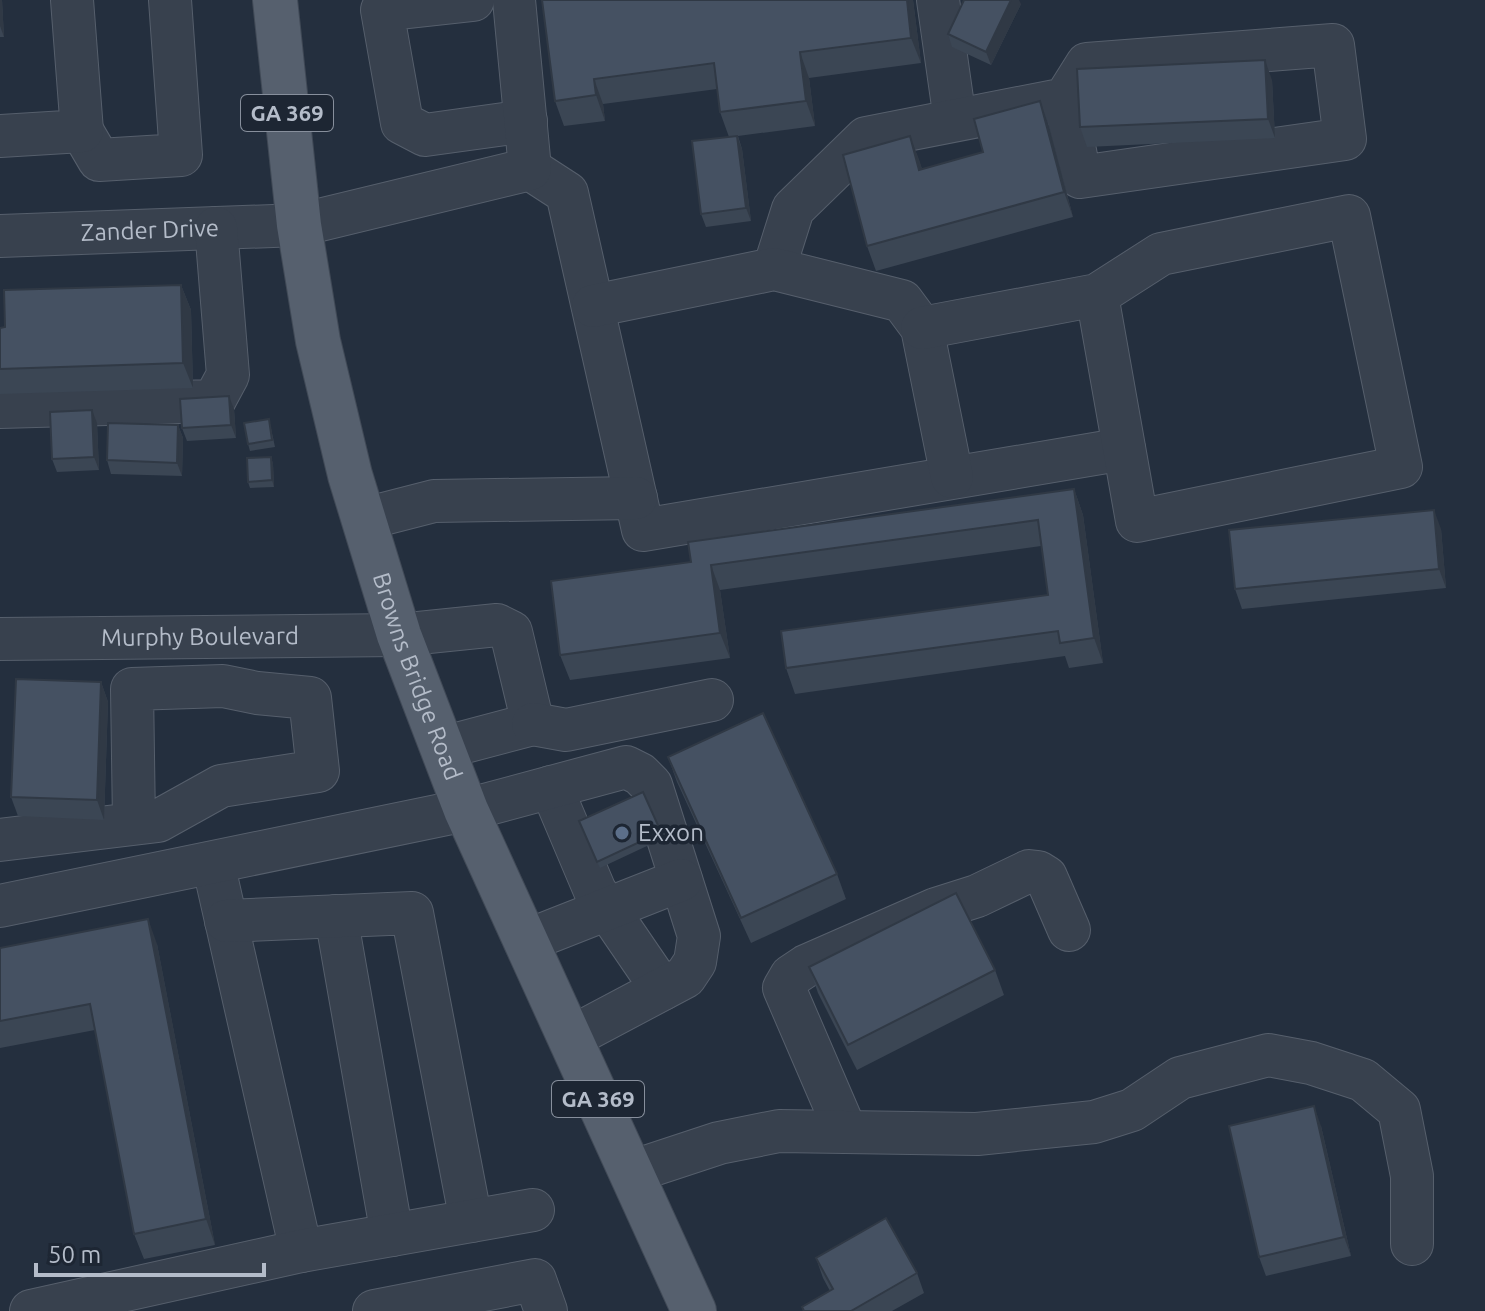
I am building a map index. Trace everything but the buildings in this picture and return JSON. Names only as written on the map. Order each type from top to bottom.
[{"type":"main road","name":"Browns Bridge Road","points":[[275,0],[299,225],[318,341],[350,475],[399,635],[466,810],[694,1311]]},
{"type":"street","points":[[72,0],[82,131],[99,160],[181,155],[170,0]]},
{"type":"street","points":[[473,0],[382,10],[402,123],[425,135],[526,121]]},
{"type":"street","points":[[514,0],[530,169],[567,193],[643,530],[1124,449]]},
{"type":"street","points":[[938,0],[955,120]]},
{"type":"street","points":[[774,269],[793,209],[866,138],[1065,99],[1087,64],[1333,45],[1345,139],[1080,177],[1065,99]]},
{"type":"street","points":[[0,136],[82,131]]},
{"type":"street","name":"Zander Drive","points":[[0,236],[299,225],[530,169]]},
{"type":"street","points":[[922,328],[1097,295],[1161,254],[1349,216],[1401,467],[1137,521],[1097,295]]},
{"type":"street","points":[[0,407],[214,401],[228,375],[216,228]]},
{"type":"street","points":[[593,306],[774,269],[902,301],[922,328],[952,477]]},
{"type":"street","points":[[364,519],[434,501],[636,498]]},
{"type":"street","name":"Murphy Boulevard","points":[[0,639],[399,635],[497,625],[511,632],[533,724]]},
{"type":"street","points":[[222,636],[223,686]]},
{"type":"street","points":[[0,840],[158,821],[221,786],[318,771],[310,698],[223,686],[132,689],[134,823]]},
{"type":"street","points":[[442,748],[533,724],[566,730],[712,700]]},
{"type":"street","points":[[0,906],[466,810],[626,767],[640,774],[651,785],[699,936],[695,962],[685,977],[570,1038]]},
{"type":"street","points":[[551,787],[595,891],[662,989]]},
{"type":"street","points":[[213,863],[301,1251]]},
{"type":"street","points":[[846,1132],[784,988],[791,976],[821,959],[936,909],[977,896],[1029,871],[1046,877],[1069,930]]},
{"type":"street","points":[[526,941],[681,880]]},
{"type":"street","points":[[226,921],[412,913],[471,1221]]},
{"type":"street","points":[[336,916],[392,1235]]},
{"type":"street","points":[[631,1172],[719,1143],[779,1131],[977,1134],[1094,1122],[1132,1110],[1180,1078],[1268,1055],[1311,1063],[1363,1080],[1399,1110],[1412,1176],[1412,1244]]},
{"type":"street","points":[[31,1311],[301,1251],[533,1210]]},
{"type":"street","points":[[374,1311],[535,1280],[546,1311]]},
{"type":"place","name":"Exxon","points":[[622,833]]}]
